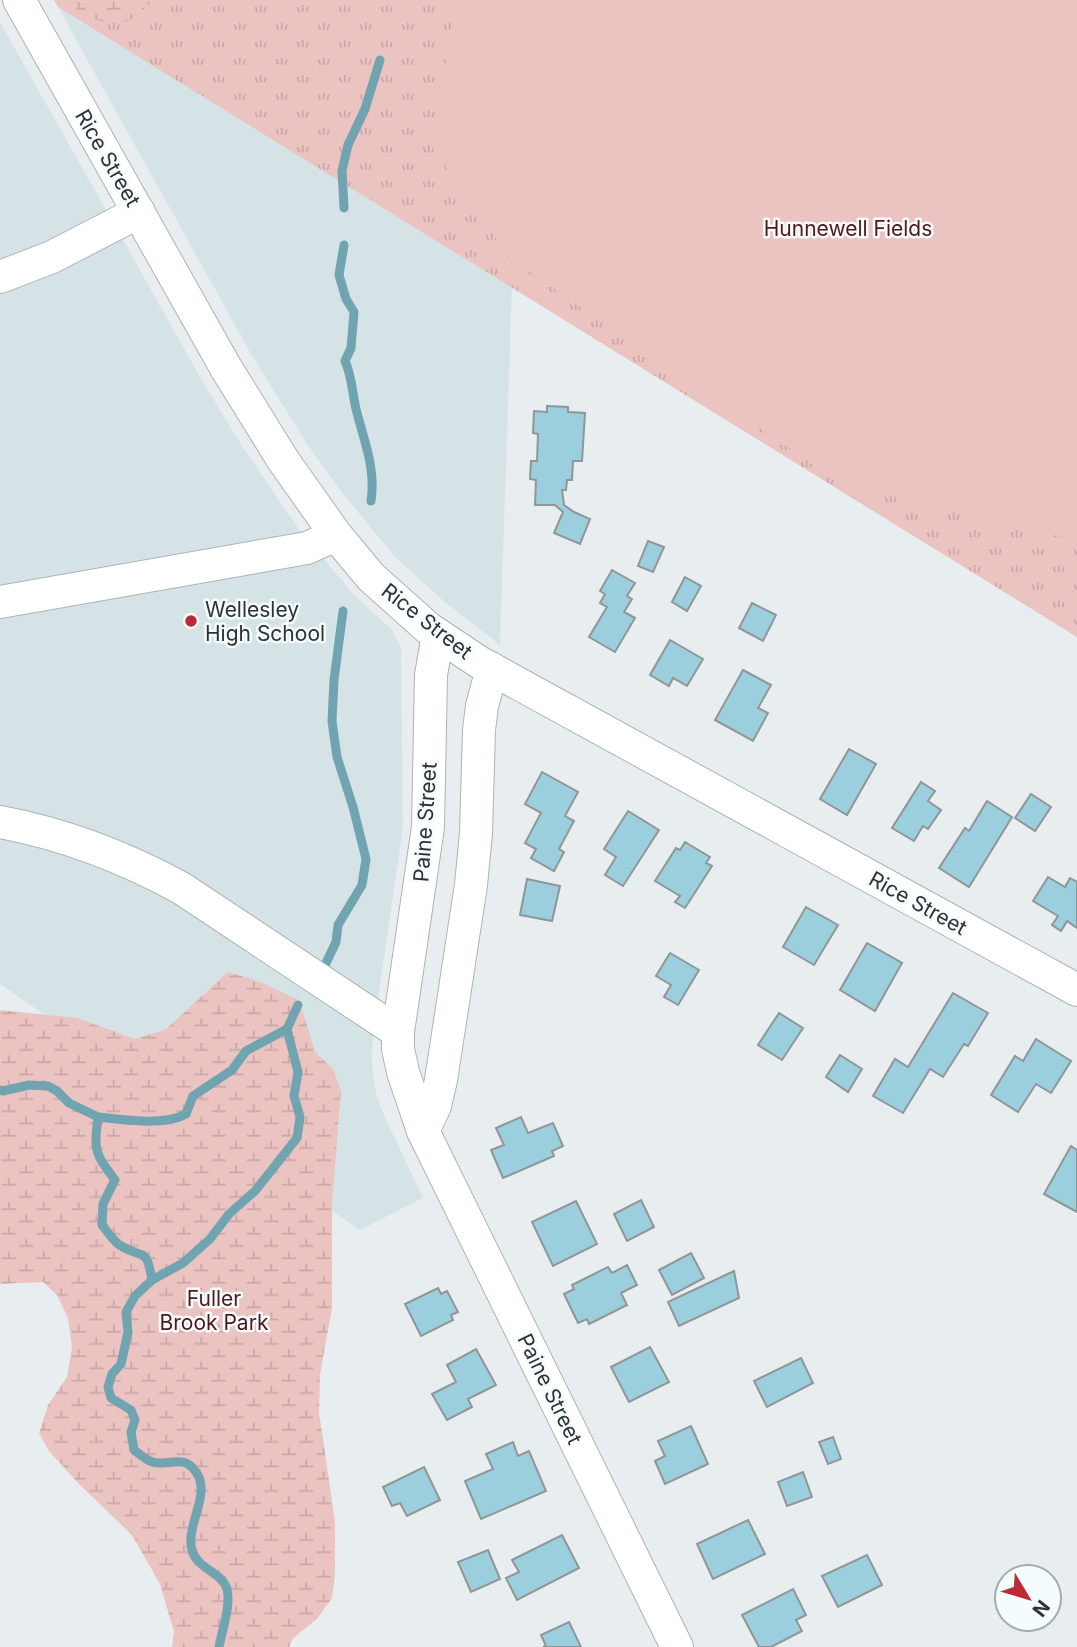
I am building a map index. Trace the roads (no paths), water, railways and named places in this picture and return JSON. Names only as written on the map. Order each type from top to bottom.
[{"type":"street","name":"Rice Street","points":[[19,0],[245,400],[336,535],[372,577],[438,635],[492,669],[1077,990]]},
{"type":"street","points":[[0,277],[52,257],[139,212]]},
{"type":"street","points":[[0,601],[307,548],[336,535]]},
{"type":"street","name":"Paine Street","points":[[438,635],[431,676],[428,827],[398,1032],[400,1060],[423,1131],[677,1647]]},
{"type":"street","points":[[423,1131],[435,1106],[441,1080],[467,915],[476,833],[480,718],[492,669]]},
{"type":"street","points":[[0,822],[65,838],[155,874],[181,888],[398,1032]]},
{"type":"waterway","points":[[344,208],[342,171],[348,145],[365,109],[380,60]]},
{"type":"waterway","points":[[344,245],[339,275],[346,299],[354,312],[351,348],[345,361],[371,466],[371,501]]},
{"type":"waterway","points":[[326,963],[336,942],[338,925],[362,885],[366,859],[337,757],[332,721],[343,611]]},
{"type":"waterway","points":[[219,1647],[227,1610],[227,1589],[220,1578],[199,1562],[192,1550],[192,1530],[200,1500],[200,1481],[196,1472],[186,1463],[152,1462],[134,1450],[131,1432],[135,1420],[131,1410],[111,1398],[108,1387],[112,1374],[121,1364],[128,1332],[126,1312],[135,1296],[152,1280],[183,1263],[210,1239],[229,1214],[255,1191],[297,1138],[300,1117],[294,1096],[298,1072],[287,1029],[298,1005]]},
{"type":"waterway","points":[[98,1117],[155,1121],[186,1114],[193,1096],[232,1070],[246,1051],[287,1029]]},
{"type":"waterway","points":[[0,1090],[29,1085],[48,1086],[69,1103],[98,1117],[97,1151],[115,1180],[103,1204],[102,1225],[118,1244],[146,1258],[152,1280]]},
{"type":"place","name":"Wellesley High School","points":[[191,621]]},
{"type":"park label","name":"Hunnewell Fields","points":[[848,228]]},
{"type":"park label","name":"Fuller Brook Park","points":[[214,1310]]}]
